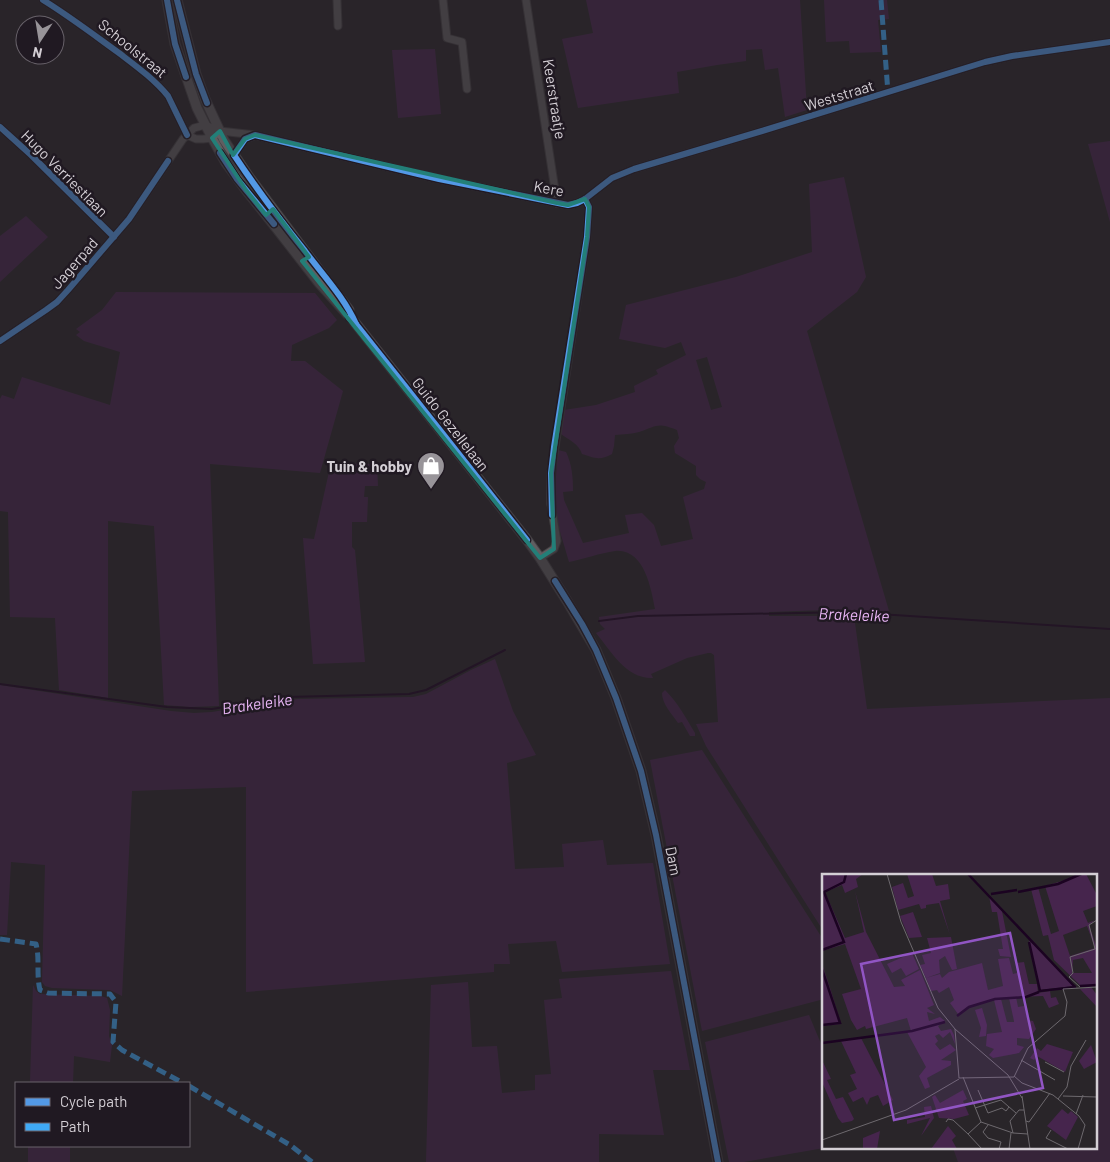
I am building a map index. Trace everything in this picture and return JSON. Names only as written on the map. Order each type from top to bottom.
[{"type":"main road","name":"Guido Gezellelaan","points":[[167,0],[174,44],[197,108],[212,138],[237,179],[277,221],[351,312],[356,324],[540,558]]},
{"type":"main road","name":"Guido Gezellelaan","points":[[177,0],[196,74],[220,131],[269,212]]},
{"type":"main road","name":"Dam","points":[[540,558],[572,607],[596,650],[616,698],[641,771],[656,835],[718,1162]]},
{"type":"street","name":"Schoolstraat","points":[[43,0],[70,17],[144,72],[168,96],[187,135]]},
{"type":"street","points":[[337,0],[338,26]]},
{"type":"street","points":[[443,0],[447,38],[462,42],[467,89]]},
{"type":"street","name":"Keerstraatje","points":[[526,0],[557,203]]},
{"type":"street","name":"Weststraat","points":[[585,199],[612,178],[634,169],[985,62],[1012,56],[1110,42]]},
{"type":"street","points":[[205,125],[194,128],[187,135],[196,139],[212,138],[220,131]]},
{"type":"street","name":"Kere","points":[[205,125],[220,131],[255,135],[439,179],[557,203],[568,205],[585,199],[589,207],[587,238],[551,473],[552,515],[557,541],[554,549],[540,558]]},
{"type":"street","name":"Hugo Verriestlaan","points":[[0,127],[114,237]]},
{"type":"street","name":"Jagerpad","points":[[0,341],[46,310],[68,290],[114,237],[187,135]]},
{"type":"street","points":[[234,154],[245,139],[255,135]]},
{"type":"highlighted area","points":[[220,131],[233,155],[245,139],[255,135],[557,203],[568,205],[585,199],[589,207],[587,237],[551,473],[554,549],[540,558],[302,261],[309,257],[273,209],[266,215],[246,190],[212,138]]},
{"type":"shaded area","points":[[586,0],[800,0],[807,110],[785,117],[778,68],[765,70],[762,49],[746,50],[746,61],[677,72],[679,93],[578,108],[562,39],[593,33]]},
{"type":"shaded area","points":[[824,0],[887,0],[889,19],[878,20],[881,52],[850,53],[849,41],[826,42]]},
{"type":"shaded area","points":[[435,49],[441,114],[398,118],[392,50]]},
{"type":"shaded area","points":[[1110,141],[1110,222],[1088,144]]},
{"type":"shaded area","points":[[844,177],[866,277],[857,292],[807,331],[889,611],[825,610],[769,612],[769,616],[854,616],[867,709],[1110,698],[1110,1162],[958,1162],[954,1150],[1098,1150],[1098,874],[822,874],[822,929],[706,746],[696,724],[718,722],[714,655],[708,653],[687,658],[651,674],[653,678],[643,677],[627,669],[596,633],[605,629],[600,624],[599,617],[655,609],[644,571],[633,556],[625,552],[609,552],[569,562],[556,518],[555,490],[558,450],[566,452],[570,462],[573,491],[563,492],[564,500],[583,543],[629,533],[625,515],[642,513],[654,525],[661,546],[693,539],[683,497],[704,489],[706,482],[696,475],[696,466],[675,453],[674,446],[679,438],[677,430],[665,426],[657,426],[636,433],[615,435],[612,454],[604,458],[594,458],[582,454],[576,445],[561,434],[564,410],[596,405],[635,392],[634,386],[658,374],[656,370],[686,355],[681,342],[665,348],[619,339],[626,305],[736,277],[812,252],[809,184]],"holes":[[[707,357],[722,407],[711,410],[696,360]]]},
{"type":"shaded area","points":[[26,216],[48,237],[0,282],[0,236]]},
{"type":"shaded area","points":[[116,292],[315,293],[337,320],[329,328],[292,345],[291,361],[305,361],[343,391],[320,473],[210,464],[219,706],[190,707],[164,705],[154,526],[108,521],[108,698],[59,690],[55,618],[10,617],[8,512],[0,511],[0,399],[2,395],[14,399],[22,377],[110,405],[120,352],[84,341],[76,335],[80,332],[76,329],[102,310]]},
{"type":"shaded area","points":[[331,463],[377,464],[378,486],[365,486],[364,497],[368,497],[367,522],[352,522],[352,547],[355,550],[365,662],[313,664],[303,538],[314,539]]},
{"type":"shaded area","points":[[495,659],[513,711],[536,755],[507,763],[515,869],[564,867],[562,844],[603,840],[607,865],[653,863],[670,964],[562,972],[556,941],[508,944],[510,964],[494,964],[494,972],[246,992],[246,787],[132,791],[122,996],[110,990],[52,988],[45,986],[42,982],[45,865],[11,862],[7,935],[0,935],[0,685],[194,713],[298,699],[413,697],[426,694]]},
{"type":"shaded area","points":[[665,690],[674,700],[695,733],[695,736],[690,736],[682,722],[678,723],[668,709],[662,697],[662,693]]},
{"type":"shaded area","points":[[702,750],[822,938],[822,1000],[702,1031],[650,760]]},
{"type":"shaded area","points":[[671,971],[690,1070],[653,1070],[664,1135],[599,1134],[599,1162],[426,1162],[431,985],[468,982],[472,1047],[497,1046],[502,1093],[535,1090],[535,1075],[551,1074],[544,1000],[562,998],[559,979]]},
{"type":"shaded area","points":[[33,985],[40,994],[101,996],[107,998],[110,1010],[109,1036],[112,1045],[110,1062],[74,1056],[73,1082],[30,1082]]},
{"type":"shaded area","points":[[809,1015],[822,1046],[822,1148],[744,1162],[729,1162],[705,1042]]},
{"type":"shaded area","points":[[28,1147],[70,1147],[70,1162],[28,1162]]},
{"type":"waterway","name":"Brakeleike","points":[[599,621],[638,616],[848,612],[1110,629]]},
{"type":"waterway","name":"Brakeleike","points":[[0,684],[167,707],[212,709],[286,697],[409,694],[426,690],[505,650]]},
{"type":"marked path","points":[[881,0],[888,93]]},
{"type":"marked path","points":[[0,939],[36,944],[40,990],[48,993],[110,994],[116,1002],[113,1042],[122,1050],[181,1082]]},
{"type":"marked path","points":[[190,1087],[290,1145],[312,1162]]},
{"type":"cycle path","points":[[43,0],[119,53],[157,84],[168,96],[187,135]]},
{"type":"cycle path","points":[[167,0],[175,44],[186,77]]},
{"type":"cycle path","points":[[177,0],[196,74],[207,103]]},
{"type":"cycle path","points":[[356,324],[339,295],[268,204],[234,155],[245,139],[255,135],[439,179],[568,205],[585,199],[612,178],[634,169],[985,62],[1012,56],[1110,42]]},
{"type":"cycle path","points":[[0,127],[114,237]]},
{"type":"cycle path","points":[[220,153],[237,179],[274,224]]},
{"type":"cycle path","points":[[0,341],[57,302],[129,219],[168,161]]},
{"type":"cycle path","points":[[552,515],[551,473],[554,447],[587,237],[589,207],[585,199]]},
{"type":"cycle path","points":[[349,318],[356,324],[527,540]]},
{"type":"cycle path","points":[[555,581],[596,650],[616,698],[641,771],[656,835],[718,1162]]},
{"type":"place","name":"Tuin & hobby","points":[[431,490]]}]
